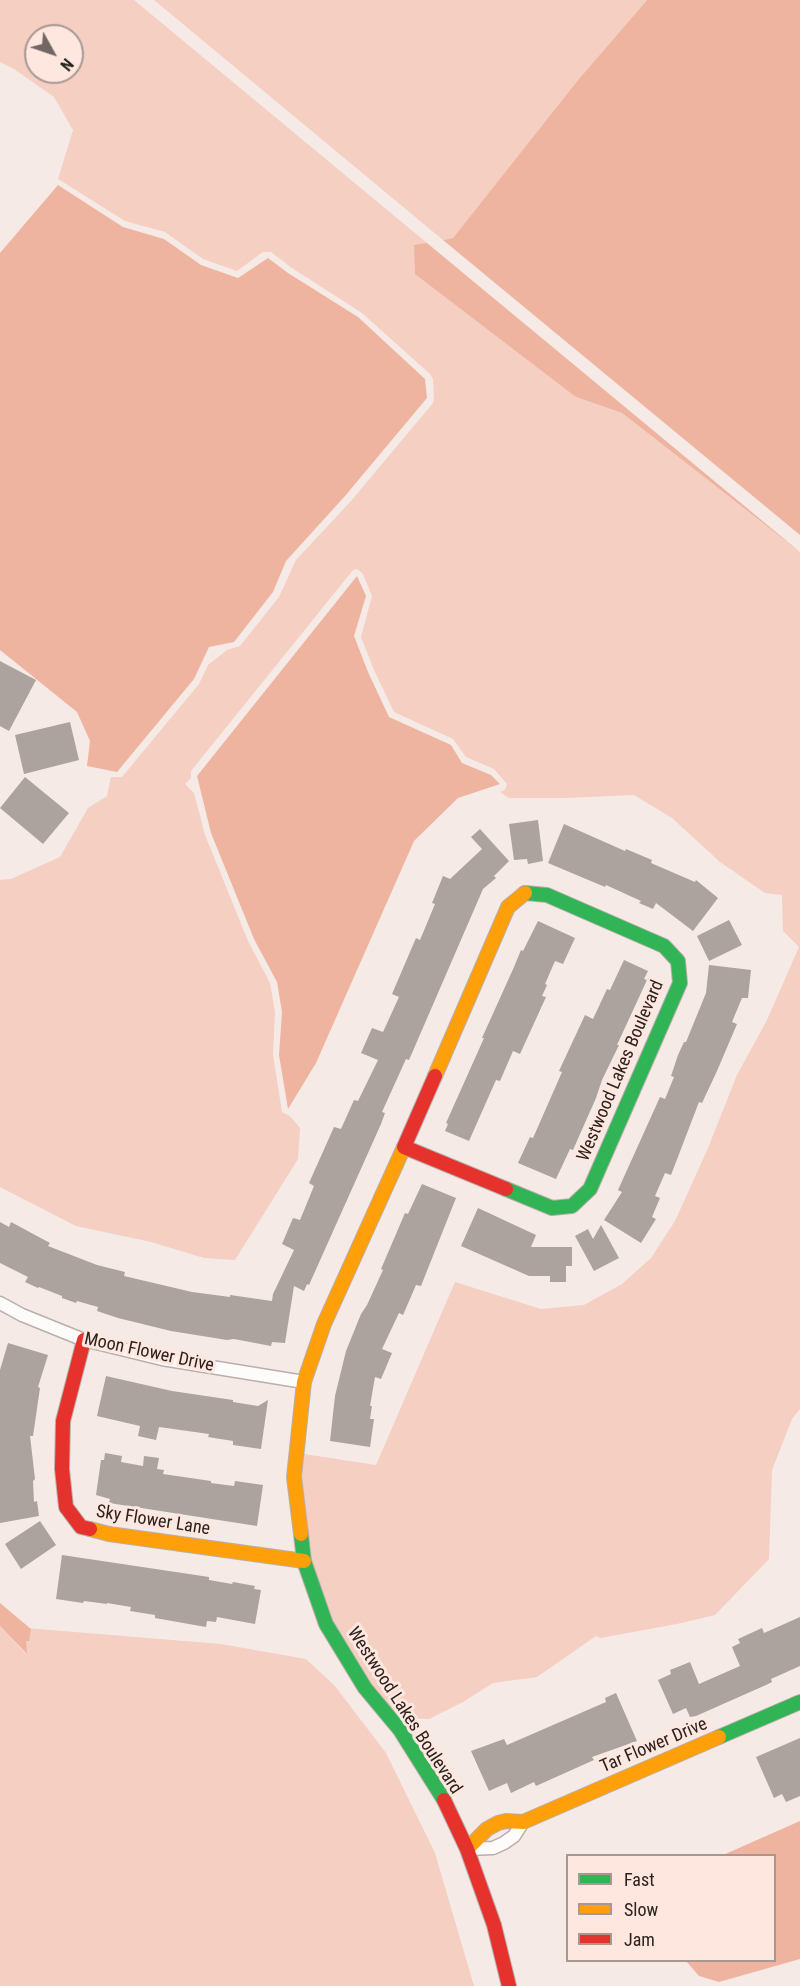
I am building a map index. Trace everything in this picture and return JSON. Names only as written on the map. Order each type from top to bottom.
[{"type":"street","name":"Westwood Lakes Boulevard","points":[[404,1147],[552,1208],[572,1206],[590,1189],[680,983],[678,961],[664,946],[547,895],[525,893],[508,907],[324,1324],[304,1382],[294,1478],[304,1561],[326,1624],[365,1688],[400,1730],[440,1792],[467,1849],[494,1925],[509,1986]]},
{"type":"street","name":"Moon Flower Drive","points":[[0,1303],[22,1315],[84,1340],[162,1359],[304,1382]]},
{"type":"street","name":"Sky Flower Lane","points":[[84,1340],[63,1421],[62,1440],[66,1506],[81,1527],[109,1534],[304,1561]]},
{"type":"street","name":"Tar Flower Drive","points":[[467,1849],[487,1829],[506,1821],[523,1822],[800,1702]]},
{"type":"street","name":"Tar Flower Drive","points":[[467,1849],[493,1848],[504,1843],[514,1836],[523,1822]]},
{"type":"shaded area","points":[[0,0],[134,0],[427,243],[414,246],[576,397],[622,413],[800,552],[800,1409],[792,1419],[772,1470],[769,1559],[715,1615],[600,1638],[596,1636],[537,1677],[493,1683],[463,1702],[429,1719],[399,1718],[372,1684],[334,1622],[312,1561],[302,1478],[304,1454],[376,1465],[455,1282],[541,1309],[584,1305],[622,1284],[651,1258],[675,1221],[708,1148],[737,1075],[767,1020],[799,947],[783,931],[782,895],[765,893],[720,862],[672,818],[634,795],[509,798],[500,792],[505,790],[507,784],[494,769],[466,757],[453,739],[394,712],[361,637],[372,596],[363,574],[357,569],[353,570],[191,771],[191,778],[185,784],[194,793],[205,835],[248,941],[270,983],[275,1012],[273,1055],[282,1112],[290,1116],[300,1128],[298,1159],[235,1260],[204,1258],[151,1242],[76,1226],[0,1187],[0,880],[11,879],[60,857],[88,808],[107,796],[111,777],[122,777],[199,684],[208,665],[227,650],[240,646],[279,597],[296,560],[351,501],[434,399],[433,379],[430,374],[362,313],[271,252],[263,252],[237,271],[203,259],[165,232],[125,221],[58,179],[73,130],[54,97],[35,84],[84,84],[84,24],[24,24],[24,76],[0,62]]},
{"type":"shaded area","points":[[154,0],[647,0],[578,80],[453,238],[443,240]]},
{"type":"shaded area","points":[[647,0],[800,0],[800,535],[443,240],[453,238],[578,80]]},
{"type":"shaded area","points":[[58,185],[123,227],[164,239],[201,265],[238,278],[268,258],[358,317],[425,379],[427,398],[345,496],[286,561],[273,592],[234,642],[209,647],[194,679],[117,772],[87,766],[90,741],[77,712],[0,650],[0,253]]},
{"type":"shaded area","points":[[427,243],[800,552],[622,413],[576,397],[415,274],[414,245]]},
{"type":"shaded area","points":[[357,576],[366,596],[354,636],[389,717],[451,745],[462,763],[491,775],[500,784],[458,798],[414,841],[316,1063],[288,1109],[279,1055],[282,1012],[277,982],[254,939],[211,833],[197,776]]},
{"type":"shaded area","points":[[0,1603],[31,1629],[29,1641],[26,1641],[27,1654],[0,1626]]},
{"type":"shaded area","points":[[0,1626],[26,1654],[26,1628],[221,1644],[306,1659],[335,1686],[386,1753],[435,1853],[474,1986],[0,1986]]},
{"type":"shaded area","points":[[800,1821],[800,1959],[719,1982],[699,1976],[687,1962],[776,1962],[776,1854],[725,1854]]},
{"type":"building","points":[[0,661],[36,680],[9,731],[0,726]]},
{"type":"building","points":[[70,722],[79,760],[24,774],[15,735]]},
{"type":"building","points":[[25,777],[69,813],[43,844],[0,808]]},
{"type":"building","points":[[538,820],[543,861],[528,864],[527,859],[514,860],[509,824]]},
{"type":"building","points":[[564,824],[625,851],[626,849],[652,860],[651,863],[695,882],[696,880],[718,898],[693,931],[656,903],[653,909],[606,885],[605,887],[548,863]]},
{"type":"building","points":[[480,829],[509,861],[494,876],[496,878],[483,889],[409,1060],[406,1059],[382,1112],[385,1113],[381,1124],[309,1285],[307,1284],[304,1291],[294,1286],[285,1343],[272,1342],[271,1346],[234,1339],[227,1340],[171,1331],[118,1318],[97,1311],[98,1307],[77,1301],[76,1303],[25,1282],[28,1277],[0,1263],[0,1222],[9,1227],[11,1222],[50,1243],[48,1246],[97,1265],[125,1272],[124,1276],[192,1292],[272,1301],[273,1294],[294,1250],[282,1244],[293,1218],[300,1220],[314,1186],[309,1183],[334,1127],[341,1129],[354,1100],[358,1101],[378,1060],[361,1053],[372,1028],[383,1032],[399,997],[392,994],[416,938],[420,940],[435,904],[432,903],[443,876],[450,879],[482,849],[471,837]]},
{"type":"building","points":[[729,920],[742,945],[709,961],[697,936]]},
{"type":"building","points":[[538,921],[575,938],[563,964],[555,961],[542,996],[546,997],[520,1054],[513,1051],[500,1081],[496,1080],[469,1141],[445,1131],[448,1124],[446,1123],[521,950],[523,951]]},
{"type":"building","points":[[624,960],[648,971],[644,979],[647,980],[573,1150],[570,1149],[556,1179],[518,1163],[530,1137],[533,1138],[562,1072],[559,1071],[585,1015],[593,1019]]},
{"type":"building","points":[[709,965],[751,970],[748,998],[742,998],[732,1022],[737,1024],[702,1103],[699,1102],[671,1175],[665,1173],[655,1196],[660,1198],[652,1217],[656,1219],[641,1243],[604,1220],[622,1192],[618,1190],[660,1097],[665,1099],[674,1077],[671,1076],[678,1055],[686,1042],[706,993]]},
{"type":"building","points":[[422,1184],[456,1198],[421,1286],[416,1285],[403,1315],[399,1313],[382,1349],[392,1353],[381,1379],[375,1377],[370,1406],[372,1406],[370,1419],[374,1419],[370,1447],[330,1441],[335,1396],[346,1351],[383,1270],[381,1269],[405,1213],[408,1214]]},
{"type":"building","points":[[478,1208],[536,1235],[531,1247],[572,1247],[572,1266],[566,1266],[566,1282],[550,1282],[550,1276],[529,1276],[461,1246]]},
{"type":"building","points":[[601,1225],[619,1258],[594,1271],[575,1236],[588,1229],[593,1239]]},
{"type":"building","points":[[8,1343],[48,1355],[38,1387],[40,1388],[33,1436],[30,1436],[35,1479],[33,1481],[34,1502],[37,1501],[39,1516],[0,1523],[0,1370]]},
{"type":"building","points":[[106,1376],[172,1391],[258,1406],[268,1400],[261,1449],[233,1445],[233,1441],[208,1437],[209,1434],[159,1427],[156,1440],[138,1436],[140,1426],[97,1416]]},
{"type":"building","points":[[105,1453],[122,1456],[121,1462],[143,1466],[144,1456],[159,1458],[157,1469],[164,1470],[163,1474],[234,1486],[235,1481],[263,1485],[257,1526],[109,1503],[110,1499],[96,1495],[101,1460],[104,1460]]},
{"type":"building","points":[[40,1521],[56,1545],[21,1569],[5,1544]]},
{"type":"building","points":[[62,1555],[255,1586],[254,1589],[261,1590],[255,1624],[217,1617],[216,1622],[207,1621],[206,1627],[155,1618],[155,1615],[130,1611],[131,1607],[56,1599]]},
{"type":"building","points":[[800,1617],[800,1666],[771,1679],[772,1682],[766,1685],[696,1716],[690,1717],[686,1708],[673,1714],[658,1680],[671,1674],[670,1670],[690,1662],[699,1684],[740,1666],[732,1647],[740,1643],[738,1639],[762,1628],[764,1633]]},
{"type":"building","points":[[616,1693],[637,1741],[592,1757],[594,1760],[536,1786],[534,1782],[511,1793],[507,1783],[489,1791],[471,1751],[504,1739],[507,1745],[606,1702],[605,1698]]},
{"type":"building","points":[[800,1738],[800,1796],[786,1802],[782,1794],[774,1798],[756,1757]]},
{"type":"traffic: fast","points":[[506,1189],[552,1208],[572,1206],[590,1189],[680,983],[678,961],[664,946],[547,895],[525,893]]},
{"type":"traffic: fast","points":[[301,1534],[304,1561],[326,1624],[365,1688],[400,1730],[444,1800]]},
{"type":"traffic: fast","points":[[719,1737],[800,1702]]},
{"type":"traffic: slow","points":[[435,1076],[508,907],[525,893]]},
{"type":"traffic: slow","points":[[301,1534],[294,1477],[304,1382],[324,1324],[404,1147]]},
{"type":"traffic: slow","points":[[90,1529],[109,1534],[304,1561]]},
{"type":"traffic: slow","points":[[467,1849],[487,1829],[498,1823],[523,1822],[719,1737]]},
{"type":"traffic: jam","points":[[435,1076],[404,1147],[506,1189]]},
{"type":"traffic: jam","points":[[84,1340],[63,1421],[62,1469],[66,1507],[81,1527],[90,1529]]},
{"type":"traffic: jam","points":[[444,1800],[467,1849],[494,1925],[509,1986]]}]
